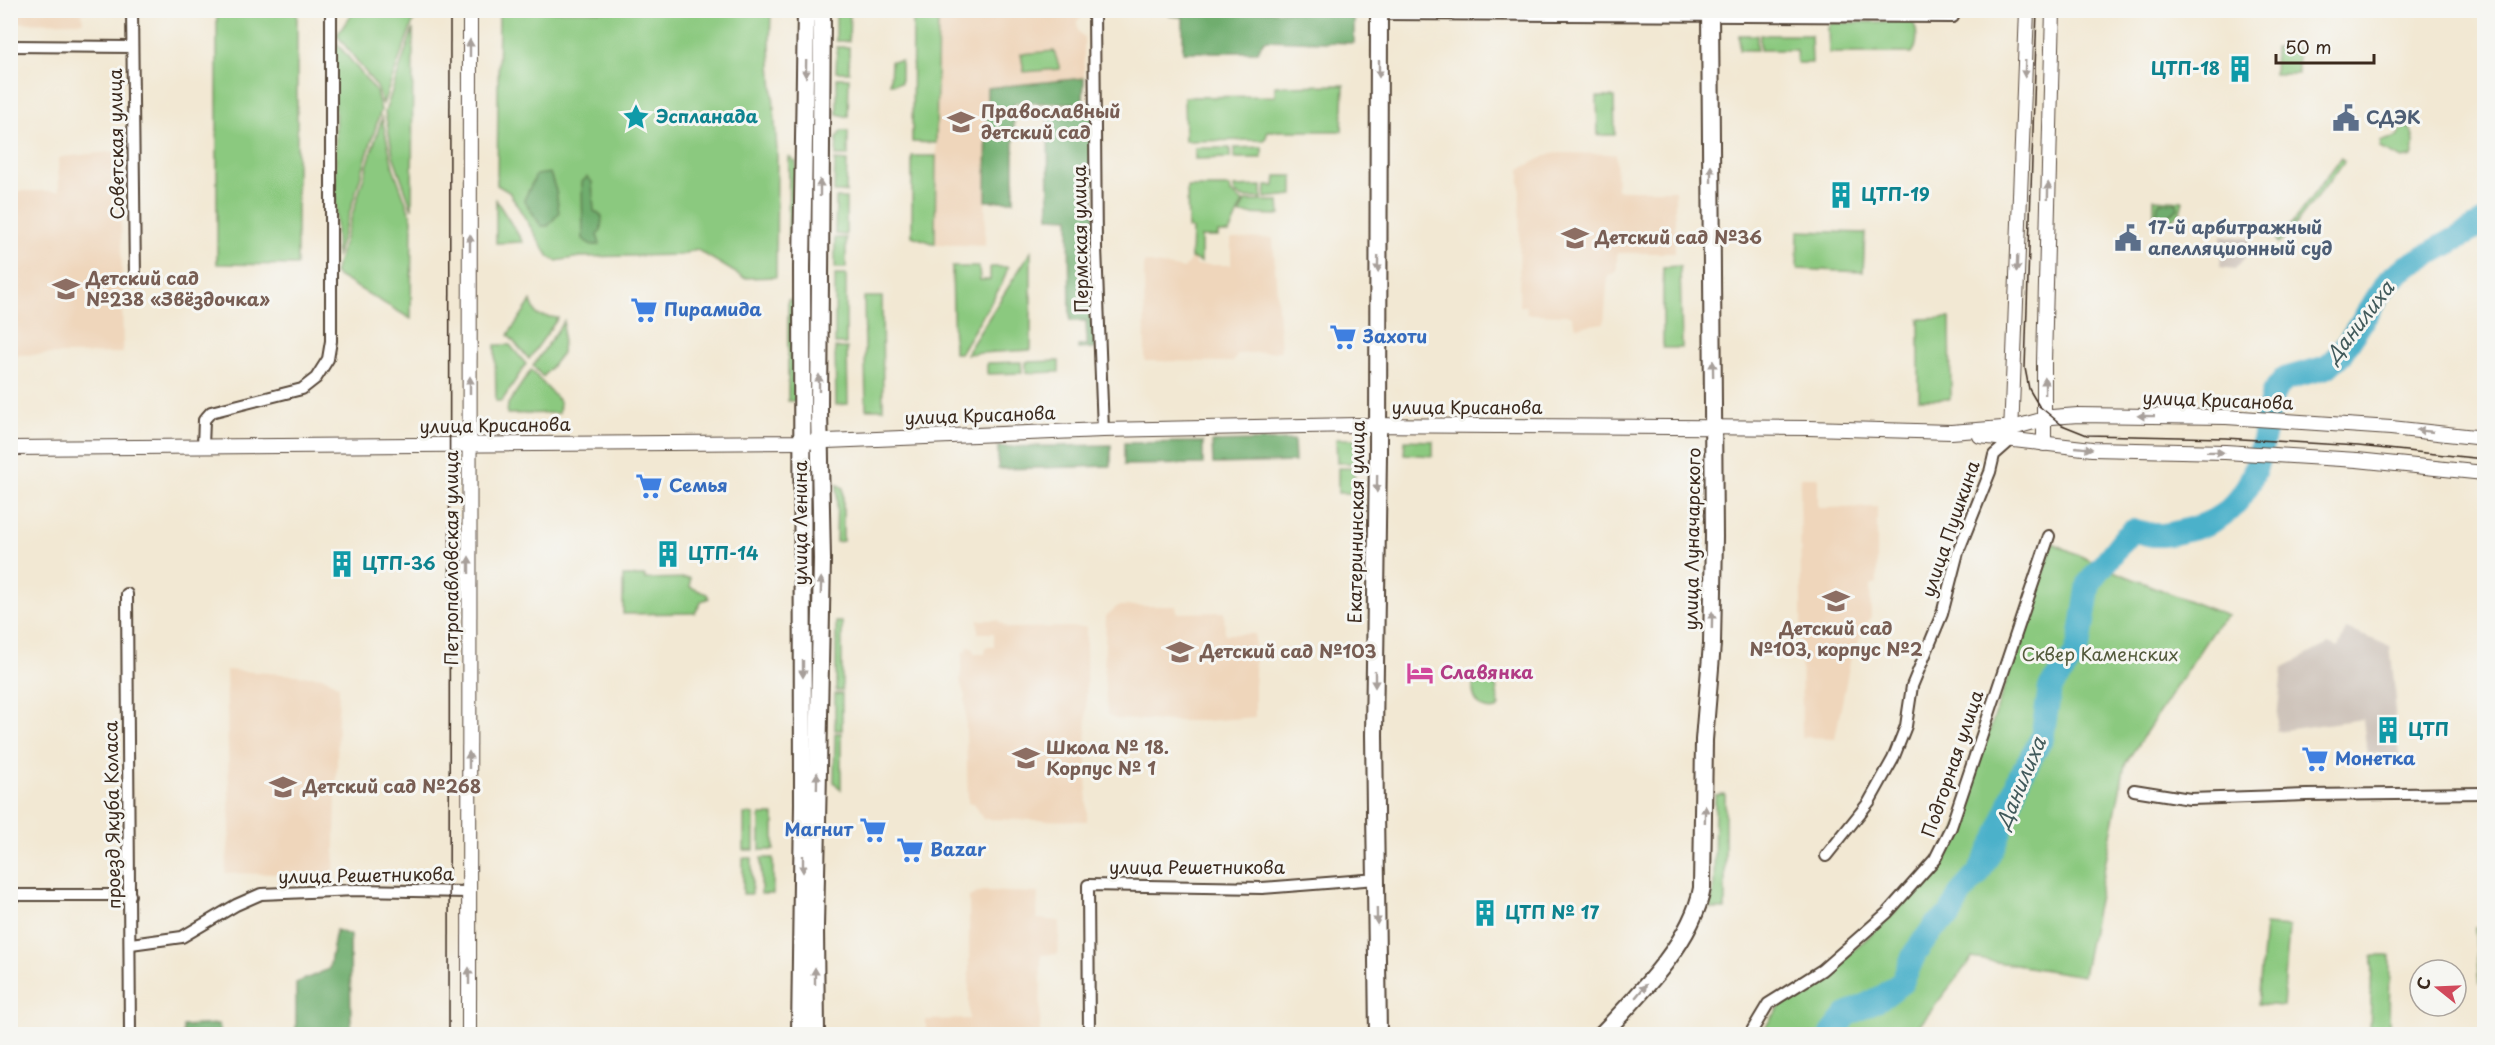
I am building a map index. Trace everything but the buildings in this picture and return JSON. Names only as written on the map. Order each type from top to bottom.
[{"type":"main road","name":"Петропавловская улица","points":[[469,1035],[470,10]]},
{"type":"main road","name":"улица Ленина","points":[[801,1035],[802,442],[806,10]]},
{"type":"main road","name":"улица Ленина","points":[[816,1035],[815,928],[822,559],[820,442],[822,10]]},
{"type":"main road","points":[[2011,434],[2027,10]]},
{"type":"main road","points":[[2044,444],[2053,10]]},
{"type":"main road","name":"Екатерининская улица","points":[[1378,12],[1378,426],[1374,735],[1378,1035]]},
{"type":"main road","name":"улица Луначарского","points":[[1602,1035],[1672,952],[1697,910],[1701,894],[1704,835],[1704,740],[1712,644],[1710,13]]},
{"type":"main road","name":"улица Крисанова","points":[[2011,434],[2045,419],[2078,415],[2226,417],[2337,424],[2484,438]]},
{"type":"main road","name":"улица Крисанова","points":[[10,448],[820,442],[1103,430],[1378,426],[1713,427],[2011,434],[2044,444],[2115,450],[2225,452],[2357,460],[2483,473]]},
{"type":"street","name":"Советская улица","points":[[132,10],[135,278]]},
{"type":"street","points":[[203,446],[204,420],[211,412],[302,389],[316,378],[328,359],[331,340],[331,10]]},
{"type":"street","name":"Пермская улица","points":[[1094,10],[1096,247],[1103,430]]},
{"type":"street","points":[[1378,12],[1953,16]]},
{"type":"street","points":[[10,46],[132,47]]},
{"type":"street","name":"улица Пушкина","points":[[1826,856],[1874,795],[1893,759],[1906,726],[1912,686],[1940,620],[1958,552],[1990,472],[1994,455],[2011,434]]},
{"type":"street","name":"Подгорная улица","points":[[1750,1035],[1768,1004],[1804,983],[1862,938],[1913,886],[1941,851],[2049,536]]},
{"type":"street","name":"проезд Якуба Коласа","points":[[127,594],[130,1035]]},
{"type":"street","points":[[2134,790],[2174,798],[2199,799],[2484,793]]},
{"type":"street","name":"улица Решетникова","points":[[1089,1035],[1088,885],[1262,888],[1377,879]]},
{"type":"street","name":"улица Решетникова","points":[[130,944],[182,937],[236,905],[261,894],[356,890],[470,892]]},
{"type":"street","points":[[10,895],[130,895]]},
{"type":"shaded area","points":[[100,10],[82,12],[83,22],[11,23],[11,11]]},
{"type":"shaded area","name":"Православный детский сад","points":[[938,11],[1084,11],[1084,15],[1077,21],[1078,31],[1084,37],[1084,78],[987,88],[985,246],[935,244]]},
{"type":"shaded area","name":"Детский сад №238 «Звёздочка»","points":[[120,151],[123,353],[11,355],[11,191],[59,191],[58,160],[61,157]]},
{"type":"shaded area","points":[[1552,153],[1616,154],[1617,190],[1675,190],[1675,253],[1617,253],[1617,271],[1608,276],[1604,323],[1576,327],[1571,315],[1527,314],[1526,306],[1519,306],[1520,169]]},
{"type":"shaded area","points":[[2222,235],[2252,239],[2248,254],[2235,269],[2220,267]]},
{"type":"shaded area","points":[[1273,238],[1281,351],[1238,354],[1233,362],[1145,361],[1144,262],[1184,269],[1191,258],[1195,259],[1195,265],[1231,265],[1231,239]]},
{"type":"shaded area","name":"Детский сад №103, корпус №2","points":[[1800,477],[1818,477],[1818,508],[1877,507],[1877,584],[1870,586],[1871,616],[1851,657],[1835,738],[1802,737]]},
{"type":"shaded area","name":"Детский сад №103","points":[[1118,606],[1176,606],[1177,613],[1224,612],[1225,634],[1255,634],[1255,717],[1175,721],[1115,719],[1107,714],[1104,671],[1106,616]]},
{"type":"shaded area","name":"Школа № 18. Корпус № 1","points":[[978,620],[997,620],[1008,628],[1086,627],[1087,821],[983,819],[974,803],[968,803],[965,696],[960,681],[963,651],[967,651],[967,647],[973,647],[974,654],[985,654],[985,647],[994,647],[994,633],[978,633]]},
{"type":"shaded area","points":[[2346,629],[2390,646],[2399,755],[2381,757],[2380,753],[2367,754],[2363,719],[2276,731],[2282,668],[2328,644],[2338,648]]},
{"type":"shaded area","name":"Детский сад №268","points":[[226,670],[324,677],[339,686],[334,875],[225,873],[230,831]]},
{"type":"shaded area","points":[[982,891],[1038,893],[1037,919],[1060,921],[1058,954],[1041,955],[1040,1034],[926,1034],[926,1020],[969,1019],[969,897]]},
{"type":"green space","points":[[217,11],[297,11],[297,265],[217,264]]},
{"type":"green space","points":[[354,11],[414,11],[414,19],[383,104],[377,87],[337,35]]},
{"type":"green space","name":"Эспланада","points":[[499,11],[771,11],[770,48],[777,151],[776,277],[744,278],[696,249],[681,255],[580,257],[556,261],[549,257],[509,192],[497,185]]},
{"type":"green space","points":[[836,11],[850,11],[849,41],[836,41]]},
{"type":"green space","points":[[913,11],[938,11],[936,143],[912,142]]},
{"type":"green space","points":[[1167,11],[1354,11],[1354,43],[1264,40],[1257,52],[1183,52],[1183,17],[1170,16]]},
{"type":"green space","points":[[1911,21],[1917,37],[1912,53],[1829,53],[1828,28],[1830,23]]},
{"type":"green space","points":[[413,29],[412,209],[393,155],[385,112]]},
{"type":"green space","points":[[1739,35],[1757,35],[1757,50],[1739,50]]},
{"type":"green space","points":[[1760,35],[1811,35],[1812,63],[1797,63],[1796,50],[1760,50]]},
{"type":"green space","points":[[335,41],[376,91],[381,110],[336,257]]},
{"type":"green space","points":[[837,47],[849,47],[849,72],[836,72]]},
{"type":"green space","points":[[2275,48],[2298,48],[2298,74],[2274,74]]},
{"type":"green space","points":[[1054,51],[1060,69],[1024,72],[1021,54]]},
{"type":"green space","points":[[891,61],[901,61],[901,83],[890,84]]},
{"type":"green space","points":[[837,78],[849,78],[848,117],[837,114]]},
{"type":"green space","points":[[1084,78],[1083,103],[1014,103],[1014,201],[986,201],[987,88]]},
{"type":"green space","points":[[1344,85],[1342,131],[1268,131],[1265,140],[1185,141],[1184,97],[1275,96],[1275,86]]},
{"type":"green space","points":[[1597,97],[1614,97],[1615,135],[1598,135]]},
{"type":"green space","points":[[1093,108],[1096,348],[1078,349],[1078,346],[1087,345],[1086,321],[1070,321],[1069,218],[1049,217],[1048,109]]},
{"type":"green space","points":[[382,118],[393,167],[412,219],[411,319],[334,274]]},
{"type":"green space","points":[[2407,124],[2414,140],[2412,157],[2402,159],[2380,148],[2381,141],[2397,137]]},
{"type":"green space","points":[[841,131],[848,131],[848,156],[836,156],[837,138]]},
{"type":"green space","points":[[1262,147],[1262,158],[1234,158],[1234,148]]},
{"type":"green space","points":[[1195,148],[1230,148],[1230,158],[1195,159]]},
{"type":"green space","points":[[912,156],[936,156],[935,244],[912,236]]},
{"type":"green space","points":[[789,157],[796,162],[795,236],[788,236]]},
{"type":"green space","points":[[2341,158],[2344,161],[2343,164],[2283,240],[2278,243],[2276,240],[2282,230],[2288,228]]},
{"type":"green space","points":[[835,160],[847,161],[846,192],[834,192]]},
{"type":"green space","points":[[550,173],[556,191],[559,213],[548,226],[541,226],[524,200],[536,175]]},
{"type":"green space","points":[[1276,176],[1293,176],[1293,195],[1265,198],[1266,186],[1275,186]]},
{"type":"green space","points":[[587,177],[592,182],[594,211],[602,216],[601,231],[597,235],[600,244],[595,245],[583,239],[582,182]]},
{"type":"green space","points":[[1262,186],[1262,198],[1243,198],[1235,193],[1234,187]]},
{"type":"green space","points":[[1187,187],[1230,187],[1231,193],[1243,202],[1229,233],[1218,233],[1218,237],[1201,237],[1201,262],[1191,258],[1192,229],[1188,228]]},
{"type":"green space","points":[[836,198],[846,198],[846,235],[835,234]]},
{"type":"green space","points":[[2154,199],[2183,201],[2180,213],[2168,222],[2154,224]]},
{"type":"green space","points":[[496,200],[523,242],[496,243]]},
{"type":"green space","points":[[1245,201],[1279,201],[1280,215],[1239,214]]},
{"type":"green space","points":[[2160,202],[2177,203],[2178,209],[2158,220],[2156,219]]},
{"type":"green space","points":[[1798,231],[1865,233],[1863,272],[1797,269]]},
{"type":"green space","points":[[835,238],[846,238],[846,268],[835,268]]},
{"type":"green space","points":[[1031,251],[1031,350],[966,354]]},
{"type":"green space","points":[[1680,266],[1682,348],[1663,348],[1663,267]]},
{"type":"green space","points":[[952,267],[979,267],[980,280],[990,280],[990,267],[1008,267],[1002,284],[960,353],[954,353]]},
{"type":"green space","points":[[835,275],[846,275],[846,344],[835,344]]},
{"type":"green space","points":[[864,297],[882,297],[883,409],[866,409]]},
{"type":"green space","points":[[788,300],[795,300],[795,401],[788,401]]},
{"type":"green space","points":[[531,301],[537,315],[558,318],[529,359],[508,335]]},
{"type":"green space","points":[[1950,318],[1951,399],[1919,399],[1919,319]]},
{"type":"green space","points":[[564,321],[562,353],[543,377],[533,366]]},
{"type":"green space","points":[[495,345],[510,345],[526,364],[502,401],[496,401]]},
{"type":"green space","points":[[835,348],[847,348],[848,404],[836,405]]},
{"type":"green space","points":[[1059,361],[1059,372],[1026,373],[1026,362]]},
{"type":"green space","points":[[1021,362],[1022,373],[987,374],[987,363]]},
{"type":"green space","points":[[531,370],[560,402],[559,413],[507,414],[508,404]]},
{"type":"green space","points":[[1336,439],[1355,439],[1355,463],[1337,463]]},
{"type":"green space","points":[[1294,440],[1295,462],[1213,464],[1212,442]]},
{"type":"green space","points":[[1405,440],[1433,441],[1433,456],[1404,454]]},
{"type":"green space","points":[[1203,442],[1203,464],[1124,465],[1124,443]]},
{"type":"green space","points":[[1111,445],[1111,466],[998,469],[998,447]]},
{"type":"green space","points":[[1338,468],[1354,468],[1355,493],[1338,493]]},
{"type":"green space","points":[[837,484],[843,488],[843,541],[836,542]]},
{"type":"green space","name":"Сквер Каменских","points":[[2053,543],[2108,569],[2228,616],[2216,626],[2125,764],[2083,976],[1972,958],[1913,1034],[1760,1034],[1784,1001],[1793,1000],[1793,995],[1829,971],[1894,913],[1922,883],[1945,851],[1955,833]]},
{"type":"green space","points":[[623,576],[645,576],[645,579],[690,578],[690,587],[707,594],[709,598],[702,601],[695,613],[623,614]]},
{"type":"green space","points":[[836,622],[842,622],[842,691],[836,691]]},
{"type":"green space","points":[[1484,680],[1496,686],[1499,706],[1497,709],[1486,709],[1476,700],[1473,685]]},
{"type":"green space","points":[[835,694],[842,694],[842,730],[835,730]]},
{"type":"green space","points":[[835,733],[841,733],[841,790],[834,782]]},
{"type":"green space","points":[[1725,794],[1725,909],[1710,909],[1714,884],[1715,795]]},
{"type":"green space","points":[[744,814],[754,814],[754,850],[744,850]]},
{"type":"green space","points":[[760,815],[774,815],[774,850],[760,850]]},
{"type":"green space","points":[[743,858],[752,858],[752,894],[743,894]]},
{"type":"green space","points":[[761,858],[773,858],[773,894],[761,894]]},
{"type":"green space","points":[[2265,925],[2289,927],[2283,1006],[2258,1004]]},
{"type":"green space","points":[[2484,926],[2484,982],[2479,983],[2475,927]]},
{"type":"green space","points":[[336,930],[350,935],[351,1034],[296,1034],[296,983],[329,969]]},
{"type":"green space","points":[[2372,956],[2390,956],[2389,1034],[2370,1034]]},
{"type":"green space","points":[[219,1024],[221,1034],[183,1034],[183,1026]]},
{"type":"green space","points":[[1261,1027],[1262,1034],[1223,1034],[1223,1028]]},
{"type":"waterway","name":"Данилиха","points":[[1832,1034],[1847,1015],[1884,996],[1902,982],[1915,953],[1935,926],[1950,915],[1960,894],[1978,874],[1997,839],[2019,778],[2042,738],[2050,688],[2075,655],[2080,641],[2089,583],[2123,540],[2133,531],[2159,535],[2187,530],[2211,522],[2228,510],[2242,496],[2251,478],[2264,438],[2273,393],[2284,379],[2327,367],[2340,355],[2389,280],[2404,268],[2484,223]]},
{"type":"tram line","points":[[449,1034],[450,10]]},
{"type":"tram line","points":[[2037,10],[2025,368],[2029,389],[2039,406],[2062,425],[2087,435],[2225,438],[2358,446],[2484,459]]},
{"type":"place","name":"ЦТП-18","points":[[2240,69]]},
{"type":"place","name":"Эспланада","points":[[636,117]]},
{"type":"place","name":"СДЭК","points":[[2346,118]]},
{"type":"place","name":"Православный детский сад","points":[[961,122]]},
{"type":"place","name":"ЦТП-19","points":[[1841,195]]},
{"type":"place","name":"Детский сад №36","points":[[1575,238]]},
{"type":"place","name":"17-й арбитражный апелляционный суд","points":[[2128,238]]},
{"type":"place","name":"Детский сад №238 «Звёздочка»","points":[[66,289]]},
{"type":"place","name":"Пирамида","points":[[644,310]]},
{"type":"place","name":"Захоти","points":[[1343,337]]},
{"type":"place","name":"Семья","points":[[649,486]]},
{"type":"place","name":"ЦТП-14","points":[[668,554]]},
{"type":"place","name":"ЦТП-36","points":[[342,564]]},
{"type":"place","name":"Детский сад №103, корпус №2","points":[[1836,601]]},
{"type":"place","name":"Детский сад №103","points":[[1180,652]]},
{"type":"place","name":"Славянка","points":[[1420,673]]},
{"type":"place","name":"ЦТП","points":[[2388,730]]},
{"type":"place","name":"Школа № 18. Корпус № 1","points":[[1026,758]]},
{"type":"place","name":"Монетка","points":[[2315,759]]},
{"type":"place","name":"Детский сад №268","points":[[283,787]]},
{"type":"place","name":"Магнит","points":[[873,830]]},
{"type":"place","name":"Bazar","points":[[910,850]]},
{"type":"place","name":"ЦТП № 17","points":[[1485,913]]}]
